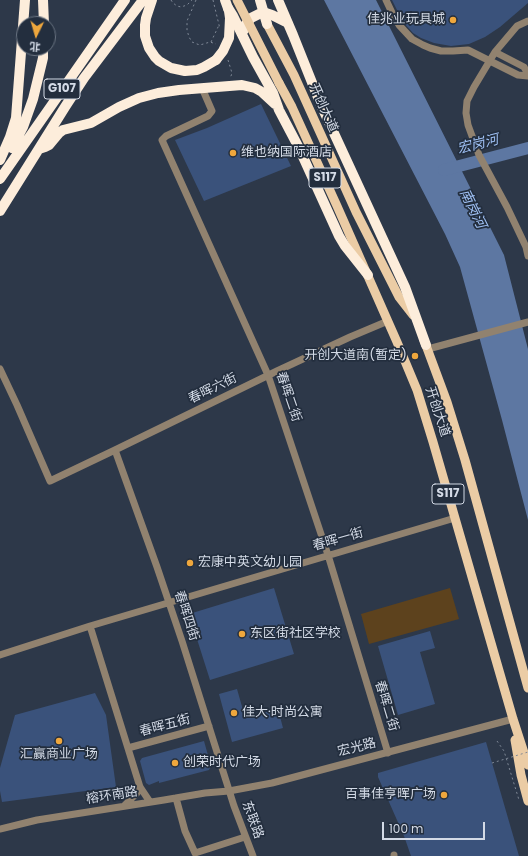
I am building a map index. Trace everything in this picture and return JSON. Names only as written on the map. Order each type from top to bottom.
[{"type":"highway","points":[[0,160],[16,118],[24,0]]},
{"type":"highway","points":[[43,0],[44,16]]},
{"type":"highway","name":"G107","points":[[0,180],[50,106],[126,0]]},
{"type":"highway","name":"G107","points":[[0,211],[84,78],[143,0]]},
{"type":"highway","points":[[152,0],[145,25],[145,36],[149,48],[159,61],[177,70],[191,70],[204,67],[216,60],[223,51],[229,38],[230,18],[224,0]]},
{"type":"highway","points":[[224,0],[273,93],[339,236],[368,275]]},
{"type":"highway","points":[[260,0],[267,24]]},
{"type":"highway","points":[[278,0],[321,105],[405,287],[427,347]]},
{"type":"highway","points":[[243,36],[246,24],[251,18],[259,14],[266,13],[272,15],[288,24]]},
{"type":"highway","points":[[0,174],[5,160],[23,127],[33,99],[43,56]]},
{"type":"highway","points":[[39,149],[45,148],[49,145],[63,130],[91,123],[119,107],[140,98],[158,93],[242,85],[255,88],[262,92],[280,110]]},
{"type":"main road","name":"开创大道","points":[[237,0],[292,107],[368,275],[417,390],[434,442],[513,719],[528,765]]},
{"type":"main road","name":"开创大道","points":[[255,0],[294,75],[356,212],[399,297],[414,316],[427,347],[465,460],[528,688]]},
{"type":"main road","points":[[513,719],[523,801]]},
{"type":"street","points":[[386,0],[399,25],[412,39],[423,45],[441,51],[468,50],[518,75],[528,75],[524,67],[495,52]]},
{"type":"street","points":[[528,21],[517,26],[495,52],[467,101],[466,113],[468,125],[479,155],[507,207],[526,247],[528,256]]},
{"type":"street","name":"春晖二街","points":[[202,88],[212,111],[208,116],[166,136],[162,140],[268,375],[328,555],[388,753]]},
{"type":"street","name":"春晖六街","points":[[0,369],[50,481],[268,375],[388,321]]},
{"type":"street","points":[[427,347],[474,337],[526,322]]},
{"type":"street","name":"春晖四街","points":[[115,450],[169,602],[230,791]]},
{"type":"street","name":"春晖一街","points":[[0,655],[169,602],[455,518]]},
{"type":"street","points":[[90,626],[140,787],[150,802]]},
{"type":"street","name":"宏光路","points":[[230,791],[272,783],[513,719]]},
{"type":"street","name":"春晖五街","points":[[128,748],[209,726]]},
{"type":"street","points":[[124,806],[137,793],[140,787]]},
{"type":"street","name":"榕环南路","points":[[0,829],[37,820],[205,793],[230,791]]},
{"type":"street","name":"东联路","points":[[230,791],[238,819],[253,856]]},
{"type":"street","points":[[176,798],[185,831],[195,855],[246,837]]},
{"type":"path","points":[[171,0],[177,6],[181,7],[187,5],[192,0]]},
{"type":"path","points":[[196,0],[188,16],[187,27],[189,37],[194,44],[200,45],[210,42],[216,33],[219,24]]},
{"type":"path","points":[[210,42],[219,46]]},
{"type":"path","points":[[497,741],[504,751],[516,790],[523,801]]},
{"type":"path","points":[[492,763],[528,752]]},
{"type":"shaded area","points":[[450,588],[459,619],[369,644],[361,614]]},
{"type":"water","name":"南岗河","points":[[324,0],[376,0],[504,255],[528,349],[528,520],[460,267],[445,234]]},
{"type":"building","name":"佳兆业玩具城","points":[[392,0],[528,0],[528,3],[500,27],[485,37],[469,44],[451,46],[434,43],[413,33],[403,22]]},
{"type":"building","name":"维也纳国际酒店","points":[[261,104],[291,166],[204,201],[175,140],[207,128]]},
{"type":"building","name":"东区街社区学校","points":[[274,588],[294,654],[210,680],[189,614]]},
{"type":"building","points":[[430,631],[435,648],[420,652],[435,704],[398,715],[378,646]]},
{"type":"building","name":"佳大·时尚公寓","points":[[237,689],[245,717],[278,709],[283,728],[232,742],[219,694]]},
{"type":"building","name":"汇赢商业广场","points":[[95,693],[106,715],[116,787],[2,802],[0,791],[0,768],[15,715]]},
{"type":"building","name":"创荣时代广场","points":[[204,741],[211,766],[209,770],[159,783],[159,781],[149,785],[146,783],[140,761],[142,758]]},
{"type":"building","name":"百事佳亨晖广场","points":[[486,742],[519,856],[411,856],[404,836],[378,777],[378,773]]},
{"type":"waterway","name":"宏岗河","points":[[444,170],[528,148]]},
{"type":"place","name":"佳兆业玩具城","points":[[453,20]]},
{"type":"place","name":"维也纳国际酒店","points":[[233,153]]},
{"type":"place","name":"开创大道南(暂定)","points":[[415,356]]},
{"type":"place","name":"宏康中英文幼儿园","points":[[190,563]]},
{"type":"place","name":"东区街社区学校","points":[[242,634]]},
{"type":"place","name":"佳大·时尚公寓","points":[[234,713]]},
{"type":"place","name":"汇赢商业广场","points":[[59,741]]},
{"type":"place","name":"创荣时代广场","points":[[175,763]]},
{"type":"place","name":"百事佳亨晖广场","points":[[444,795]]}]
